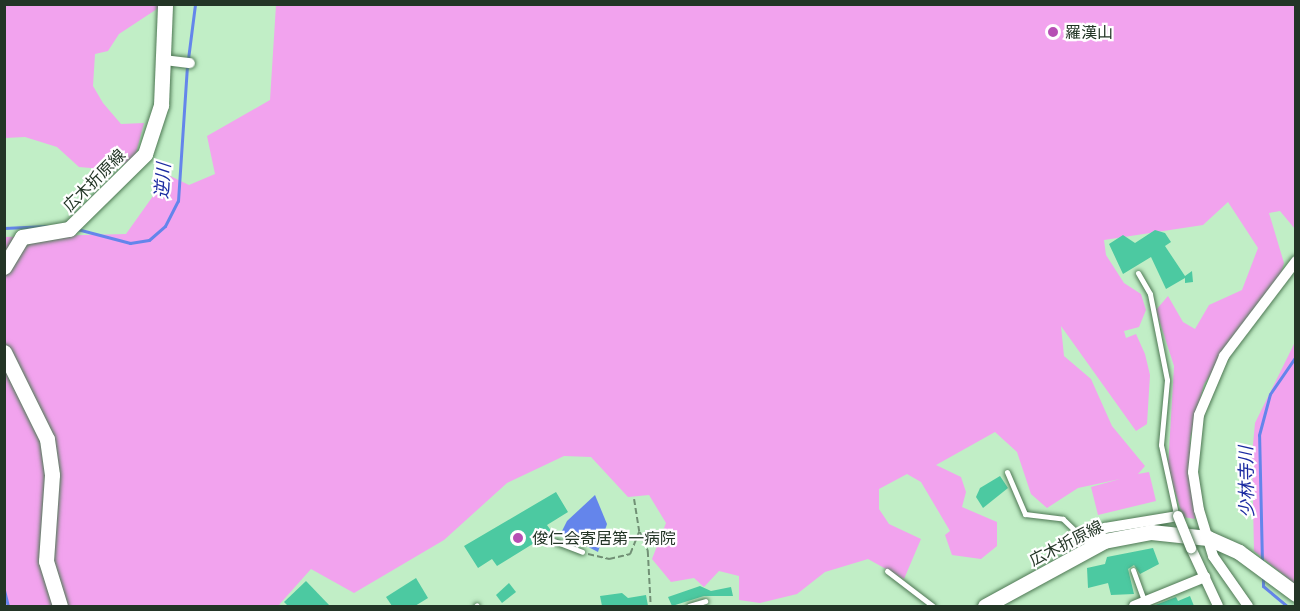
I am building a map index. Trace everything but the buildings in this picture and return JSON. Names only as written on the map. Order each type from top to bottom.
[{"type":"main road","name":"広木折原線","points":[[4,267],[22,237],[69,229],[136,166],[161,105],[165,4]]},
{"type":"main road","points":[[4,352],[49,449],[46,561],[60,606]]},
{"type":"main road","name":"広木折原線","points":[[985,606],[1089,546],[1151,532],[1208,538],[1239,552],[1296,594]]},
{"type":"street","points":[[164,60],[190,63]]},
{"type":"street","points":[[1248,606],[1213,556],[1208,538],[1193,472],[1199,415],[1224,356],[1296,261]]},
{"type":"street","points":[[1089,546],[1105,528],[1177,515],[1218,606]]},
{"type":"street","points":[[1134,606],[1205,577]]},
{"type":"lane","points":[[1138,273],[1150,294],[1167,380],[1161,445],[1177,515]]},
{"type":"lane","points":[[1007,472],[1025,514],[1063,519],[1089,546]]},
{"type":"lane","points":[[554,541],[582,552]]},
{"type":"lane","points":[[887,570],[933,606]]},
{"type":"lane","points":[[1133,570],[1144,600]]},
{"type":"lane","points":[[689,606],[705,601]]},
{"type":"path","points":[[634,499],[639,531],[648,550],[651,606]]},
{"type":"path","points":[[582,552],[623,557],[634,548],[639,531]]},
{"type":"shaded area","points":[[5,5],[163,5],[119,34],[108,51],[95,54],[93,86],[103,103],[121,124],[144,123],[135,157],[114,170],[79,167],[57,147],[25,137],[5,138]]},
{"type":"shaded area","points":[[276,5],[1295,5],[1295,229],[1280,211],[1269,213],[1284,263],[1281,274],[1204,384],[1190,438],[1195,519],[1183,517],[1168,468],[1174,366],[1156,310],[1168,296],[1183,322],[1195,329],[1209,305],[1242,290],[1258,248],[1228,202],[1203,225],[1104,240],[1106,255],[1124,283],[1141,294],[1146,310],[1139,327],[1124,331],[1126,338],[1136,334],[1145,354],[1150,375],[1147,424],[1136,431],[1061,326],[1064,356],[1091,379],[1112,426],[1145,466],[1138,474],[1149,472],[1156,501],[1098,515],[1091,487],[1120,479],[1078,488],[1047,508],[1031,494],[1017,452],[995,432],[936,465],[961,477],[966,492],[962,507],[997,522],[997,546],[981,559],[952,555],[945,535],[950,531],[921,482],[907,474],[879,489],[879,509],[889,524],[921,539],[904,579],[868,559],[825,572],[797,594],[760,603],[739,600],[739,576],[719,571],[704,587],[694,578],[671,582],[652,559],[666,523],[649,495],[628,497],[591,457],[564,456],[507,483],[444,540],[354,593],[311,569],[278,606],[5,606],[4,237],[126,234],[168,175],[189,185],[215,174],[207,136],[270,100]]},
{"type":"shaded area","points":[[1295,342],[1295,584],[1254,551],[1252,455],[1255,423]]},
{"type":"water","points":[[595,495],[607,524],[598,552],[561,533],[567,521]]},
{"type":"waterway","name":"逆川","points":[[188,59],[195,4]]},
{"type":"waterway","name":"逆川","points":[[77,229],[130,243],[149,240],[165,226],[178,201],[187,66]]},
{"type":"waterway","name":"逆川","points":[[4,228],[47,226]]},
{"type":"waterway","name":"少林寺川","points":[[1262,563],[1259,435],[1270,394],[1296,356]]},
{"type":"waterway","name":"少林寺川","points":[[1263,576],[1263,586],[1287,606]]},
{"type":"waterway","name":"逆川","points":[[4,590],[8,606]]},
{"type":"place","name":"羅漢山","points":[[1053,32]]},
{"type":"place","name":"俊仁会寄居第一病院","points":[[518,538]]}]
